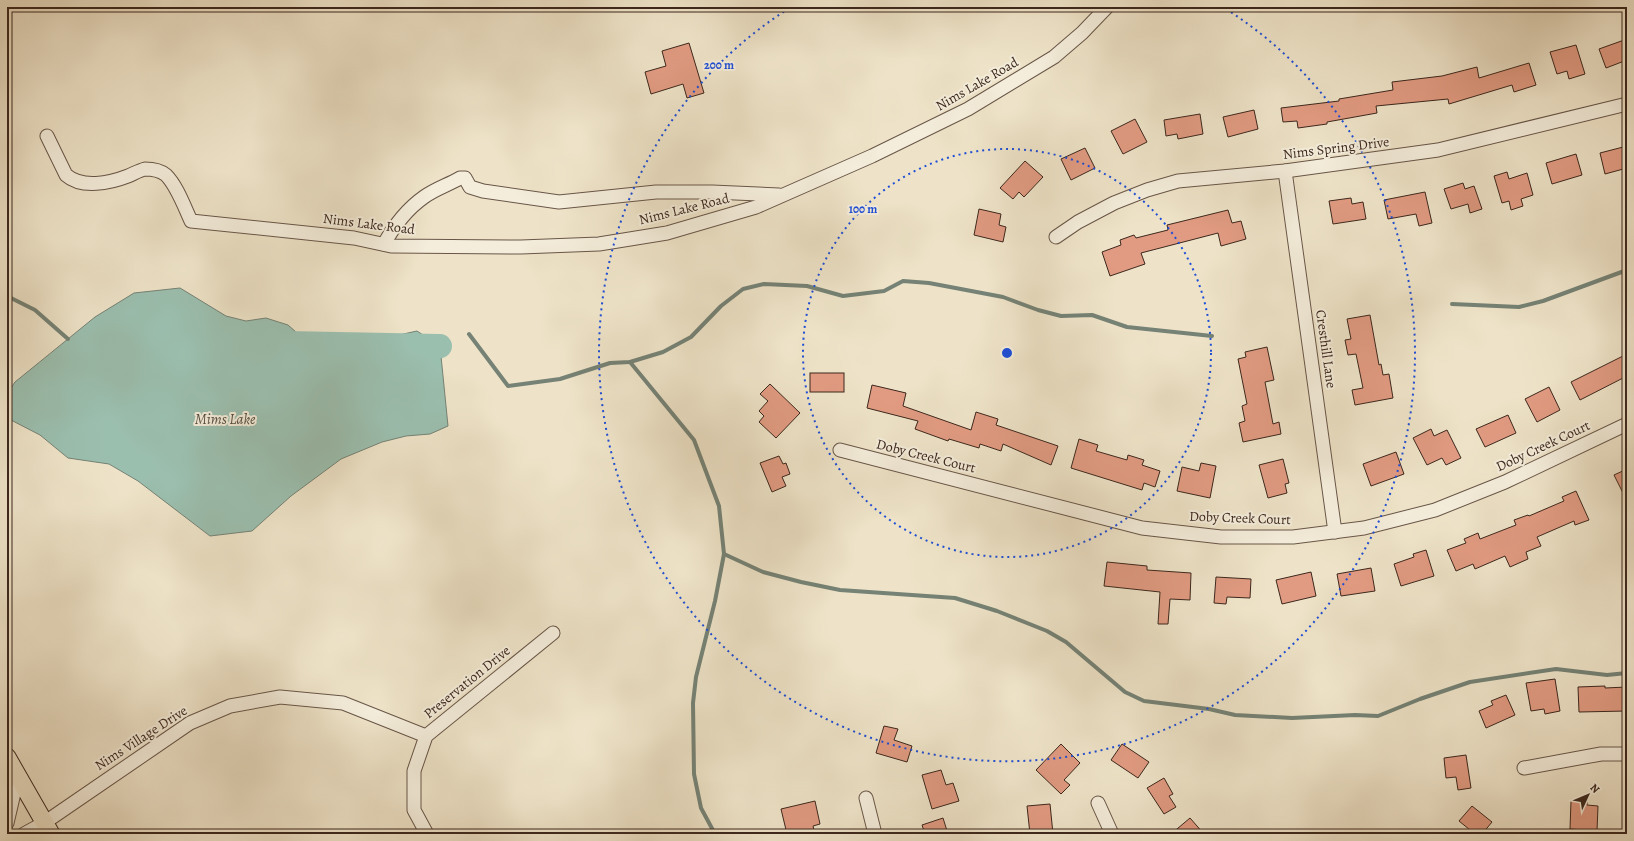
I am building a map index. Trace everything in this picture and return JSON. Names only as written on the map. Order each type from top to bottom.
[{"type":"main road","points":[[7,757],[48,828]]},
{"type":"street","name":"Nims Lake Road","points":[[47,136],[66,175],[71,180],[97,183],[116,181],[145,169],[160,172],[166,175],[191,221],[354,238],[384,244],[471,247],[600,244],[667,233],[756,207],[872,156],[968,109],[1054,57],[1082,33],[1107,7]]},
{"type":"street","name":"Nims Spring Drive","points":[[1056,236],[1078,222],[1114,203],[1153,188],[1178,181],[1286,171],[1438,150],[1627,104]]},
{"type":"street","name":"Cresthill Lane","points":[[1286,171],[1335,532]]},
{"type":"street","points":[[384,244],[404,215],[424,196],[460,178],[465,178],[470,187],[483,191],[559,202],[656,192],[712,192],[783,195]]},
{"type":"street","name":"Doby Creek Court","points":[[840,450],[1142,528],[1220,537],[1293,537],[1364,528],[1435,510],[1505,482],[1627,424]]},
{"type":"street","name":"Preservation Drive","points":[[427,834],[414,810],[414,771],[426,736],[553,633]]},
{"type":"street","name":"Nims Village Drive","points":[[24,834],[48,828],[190,723],[230,706],[280,697],[343,702],[426,736]]},
{"type":"street","points":[[1524,768],[1601,754],[1627,754]]},
{"type":"street","points":[[7,823],[18,776]]},
{"type":"street","points":[[866,798],[875,834]]},
{"type":"street","points":[[1098,803],[1112,834]]},
{"type":"water","name":"Mims Lake","points":[[180,288],[226,316],[246,321],[266,318],[288,325],[304,339],[335,349],[417,331],[440,346],[448,426],[430,434],[406,436],[382,442],[341,459],[291,496],[252,531],[210,536],[138,481],[109,464],[68,458],[40,435],[9,419],[7,394],[15,382],[95,317],[134,293]]},
{"type":"building","points":[[1627,39],[1627,60],[1606,68],[1599,49]]},
{"type":"building","points":[[689,43],[704,93],[687,98],[683,84],[651,94],[645,72],[666,66],[662,51]]},
{"type":"building","points":[[1576,45],[1585,74],[1569,79],[1567,71],[1557,74],[1550,52]]},
{"type":"building","points":[[1529,63],[1536,85],[1514,92],[1512,85],[1449,104],[1448,99],[1376,106],[1377,113],[1327,122],[1327,124],[1298,128],[1297,121],[1283,122],[1281,108],[1339,101],[1339,99],[1393,90],[1392,82],[1442,76],[1477,67],[1479,78]]},
{"type":"building","points":[[1254,110],[1258,129],[1228,137],[1223,117]]},
{"type":"building","points":[[1200,114],[1203,134],[1178,139],[1177,134],[1166,136],[1164,120]]},
{"type":"building","points":[[1135,119],[1147,142],[1123,154],[1111,131]]},
{"type":"building","points":[[1627,146],[1627,168],[1605,174],[1600,153]]},
{"type":"building","points":[[1085,148],[1095,168],[1071,180],[1061,159]]},
{"type":"building","points":[[1576,154],[1582,175],[1552,184],[1546,163]]},
{"type":"building","points":[[1025,161],[1043,177],[1024,197],[1019,192],[1013,199],[1000,188]]},
{"type":"building","points":[[1507,172],[1509,179],[1527,173],[1533,195],[1521,199],[1523,206],[1511,210],[1509,201],[1502,203],[1494,176]]},
{"type":"building","points":[[1463,183],[1465,189],[1474,186],[1482,209],[1470,213],[1468,204],[1451,209],[1444,189]]},
{"type":"building","points":[[1425,192],[1432,223],[1419,226],[1416,214],[1388,219],[1384,200]]},
{"type":"building","points":[[1351,198],[1352,204],[1363,202],[1366,219],[1333,224],[1329,201]]},
{"type":"building","points":[[979,209],[1001,214],[999,225],[1006,227],[1003,242],[974,235]]},
{"type":"building","points":[[1228,210],[1232,223],[1241,221],[1246,239],[1221,246],[1218,233],[1141,253],[1145,264],[1110,276],[1102,252],[1121,245],[1120,240],[1134,235],[1136,238],[1168,230],[1167,225]]},
{"type":"building","points":[[1370,315],[1379,365],[1381,364],[1383,375],[1389,374],[1393,398],[1355,405],[1352,390],[1363,388],[1356,354],[1348,355],[1345,340],[1351,339],[1347,319]]},
{"type":"building","points":[[1267,347],[1274,380],[1265,382],[1273,424],[1279,422],[1281,434],[1243,442],[1239,423],[1245,421],[1242,406],[1247,404],[1238,359],[1246,357],[1245,352]]},
{"type":"building","points":[[1627,354],[1627,376],[1580,400],[1571,382]]},
{"type":"building","points":[[810,373],[844,373],[844,392],[810,392]]},
{"type":"building","points":[[770,384],[800,413],[776,438],[759,422],[764,416],[759,411],[768,401],[760,394]]},
{"type":"building","points":[[872,385],[906,393],[903,406],[971,430],[976,412],[998,419],[996,425],[1058,446],[1051,465],[1003,444],[1001,451],[980,444],[979,448],[949,439],[948,441],[915,429],[918,421],[867,408]]},
{"type":"building","points":[[1549,387],[1560,410],[1537,422],[1525,399]]},
{"type":"building","points":[[1508,415],[1516,433],[1485,447],[1476,429]]},
{"type":"building","points":[[1431,429],[1434,436],[1447,430],[1461,458],[1446,465],[1442,458],[1427,465],[1413,438]]},
{"type":"building","points":[[1079,439],[1098,445],[1096,451],[1127,460],[1128,455],[1144,460],[1142,465],[1160,471],[1155,487],[1144,483],[1142,490],[1071,468]]},
{"type":"building","points":[[1396,452],[1404,474],[1371,486],[1363,464]]},
{"type":"building","points":[[779,456],[783,464],[786,463],[790,474],[782,477],[786,486],[772,492],[760,463]]},
{"type":"building","points":[[1283,459],[1289,483],[1285,484],[1287,493],[1268,498],[1259,465]]},
{"type":"building","points":[[1201,463],[1216,466],[1210,498],[1177,491],[1182,467],[1199,471]]},
{"type":"building","points":[[1627,469],[1627,501],[1614,475]]},
{"type":"building","points":[[1576,491],[1589,520],[1575,525],[1574,521],[1537,537],[1541,546],[1526,552],[1528,559],[1510,567],[1505,556],[1475,569],[1473,564],[1456,571],[1447,550],[1466,543],[1464,539],[1478,533],[1480,539],[1516,525],[1514,520],[1528,515],[1529,516],[1564,501],[1562,497]]},
{"type":"building","points":[[1426,550],[1434,576],[1401,586],[1394,564],[1414,557],[1413,554]]},
{"type":"building","points":[[1107,562],[1147,566],[1147,570],[1191,573],[1190,600],[1170,599],[1168,624],[1158,624],[1160,592],[1104,586]]},
{"type":"building","points":[[1371,568],[1375,591],[1341,596],[1337,574]]},
{"type":"building","points":[[1311,572],[1316,596],[1282,604],[1276,580]]},
{"type":"building","points":[[1216,577],[1251,579],[1250,598],[1227,597],[1226,604],[1214,603]]},
{"type":"building","points":[[1555,679],[1560,711],[1545,714],[1544,709],[1531,711],[1526,683]]},
{"type":"building","points":[[1605,686],[1605,688],[1627,687],[1627,711],[1579,712],[1578,687]]},
{"type":"building","points":[[1506,695],[1515,715],[1486,728],[1479,711],[1493,705],[1491,701]]},
{"type":"building","points":[[884,726],[898,729],[894,740],[912,746],[907,762],[876,753]]},
{"type":"building","points":[[1061,744],[1080,763],[1064,780],[1070,785],[1061,794],[1036,770]]},
{"type":"building","points":[[1122,744],[1149,762],[1138,778],[1111,760]]},
{"type":"building","points":[[1466,755],[1471,788],[1458,790],[1456,777],[1446,778],[1444,758]]},
{"type":"building","points":[[941,770],[946,785],[953,783],[959,801],[932,809],[922,775]]},
{"type":"building","points":[[1164,778],[1173,794],[1169,796],[1176,807],[1164,814],[1147,788]]},
{"type":"building","points":[[815,801],[820,824],[813,826],[815,834],[787,834],[781,809]]},
{"type":"building","points":[[1571,801],[1587,802],[1587,805],[1598,806],[1597,831],[1570,829]]},
{"type":"building","points":[[1050,804],[1053,834],[1030,834],[1027,806]]},
{"type":"building","points":[[1472,806],[1492,822],[1482,834],[1475,834],[1459,821]]},
{"type":"building","points":[[943,818],[948,834],[925,834],[922,825]]},
{"type":"building","points":[[1190,818],[1204,834],[1171,834]]},
{"type":"waterway","points":[[1452,304],[1519,307],[1543,301],[1627,270]]},
{"type":"waterway","points":[[469,334],[508,386],[560,379],[610,363],[630,362],[663,352],[691,337],[721,306],[743,289],[764,284],[807,286],[843,296],[884,291],[903,281],[929,283],[1003,297],[1038,310],[1061,316],[1092,315],[1127,327],[1212,336]]},
{"type":"waterway","points":[[7,296],[35,310],[68,339]]},
{"type":"waterway","points":[[286,343],[440,346]]},
{"type":"waterway","points":[[630,362],[694,440],[719,506],[724,554],[715,601],[696,677],[693,703],[694,774],[701,808],[715,834]]},
{"type":"waterway","points":[[724,554],[763,572],[801,582],[840,590],[955,598],[997,611],[1047,631],[1066,642],[1125,692],[1144,701],[1209,709],[1235,715],[1292,718],[1355,715],[1378,716],[1420,699],[1470,682],[1556,669],[1607,675],[1627,673]]}]
